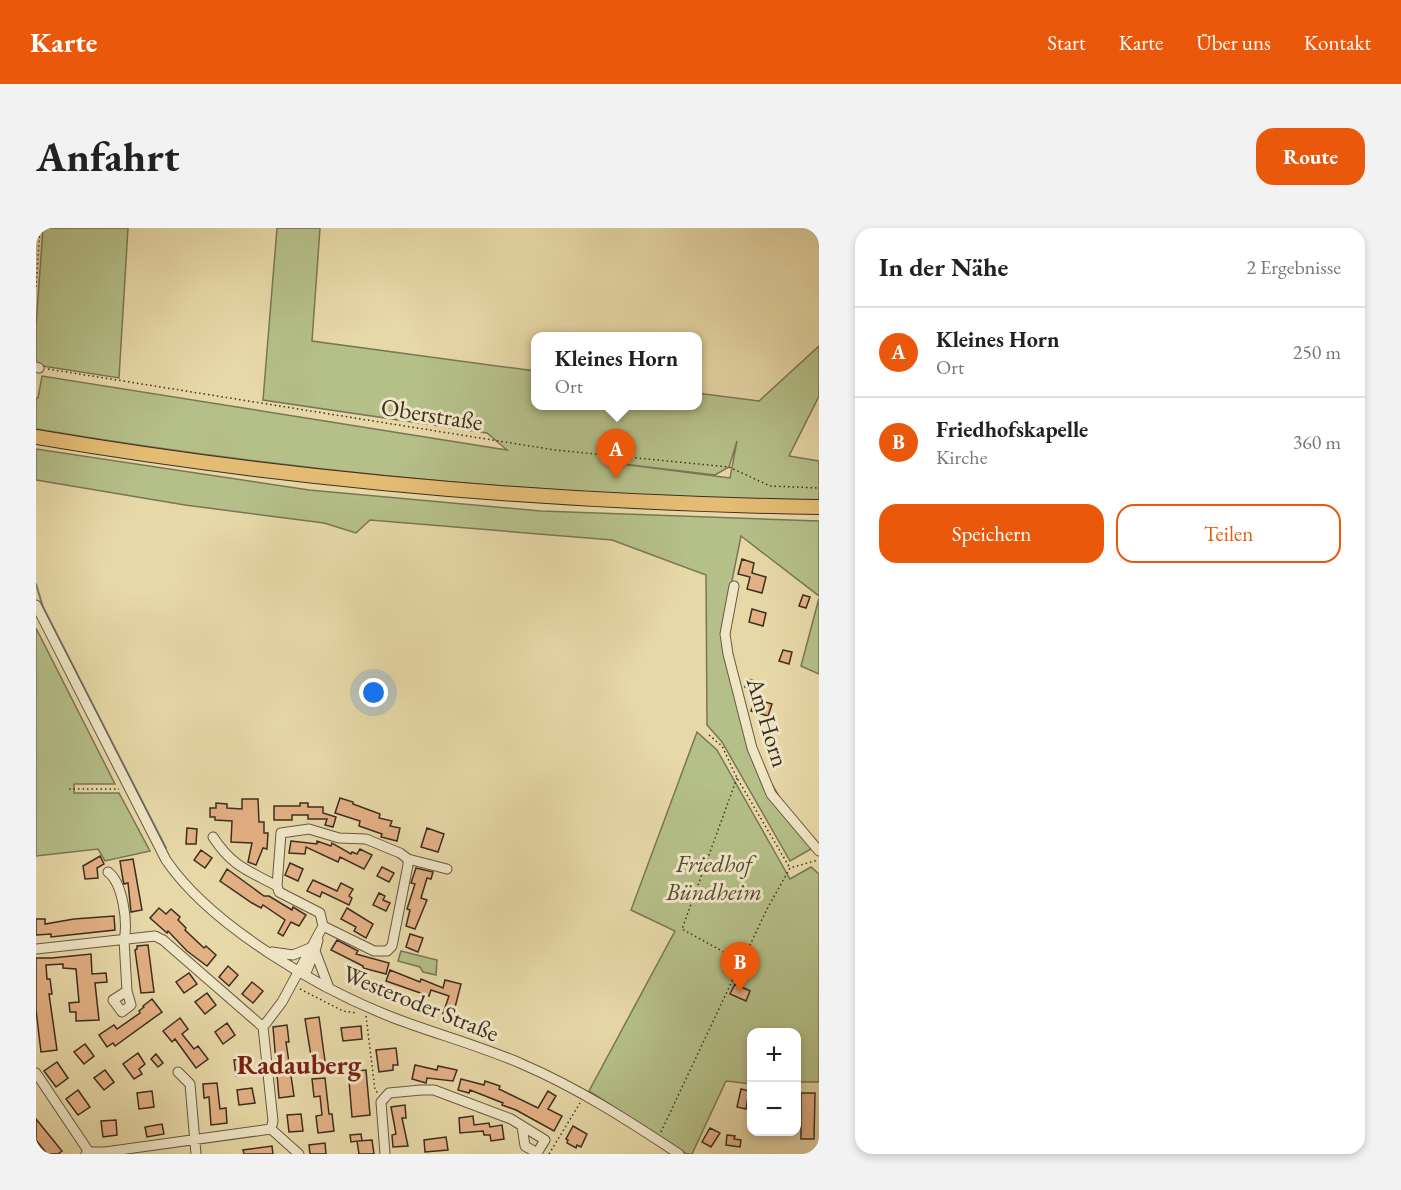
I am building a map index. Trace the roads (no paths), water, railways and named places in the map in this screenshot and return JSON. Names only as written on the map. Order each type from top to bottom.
[{"type":"highway","points":[[36,436],[192,461],[388,483],[713,509]]},
{"type":"highway","points":[[36,446],[226,474],[399,493],[548,505],[767,511],[819,516]]},
{"type":"highway","points":[[767,511],[819,507]]},
{"type":"street","name":"Am Horn","points":[[734,586],[725,634],[752,748],[771,794],[819,851]]},
{"type":"street","name":"Westeroder Straße","points":[[36,605],[166,860],[192,893],[239,931],[329,988],[393,1018],[520,1063],[585,1095],[679,1154]]},
{"type":"street","points":[[263,1027],[302,973],[323,926],[320,913],[279,892],[277,886],[281,833],[309,829],[339,838],[366,839],[400,853],[408,859],[447,869]]},
{"type":"street","points":[[213,837],[232,862],[277,886]]},
{"type":"street","points":[[323,926],[374,951],[387,951],[392,946],[408,859]]},
{"type":"street","points":[[108,872],[122,896],[126,932],[124,940],[127,991]]},
{"type":"street","points":[[36,949],[155,936],[163,940],[263,1027],[273,1121],[271,1130]]},
{"type":"street","points":[[269,951],[293,954],[312,950]]},
{"type":"street","points":[[312,950],[329,988]]},
{"type":"street","points":[[178,1072],[190,1084],[196,1154]]},
{"type":"street","points":[[36,1073],[87,1153],[271,1130],[299,1154]]},
{"type":"street","points":[[385,1154],[381,1102],[389,1094],[421,1089],[434,1090],[482,1107],[522,1126]]},
{"type":"waterway","points":[[36,584],[43,607],[166,848]]},
{"type":"place","name":"Kleines Horn","points":[[616,479]]},
{"type":"place","name":"Friedhofskapelle","points":[[740,992]]},
{"type":"district","name":"Radauberg","points":[[299,1064]]},
{"type":"park label","name":"Friedhof Bündheim","points":[[714,877]]}]
